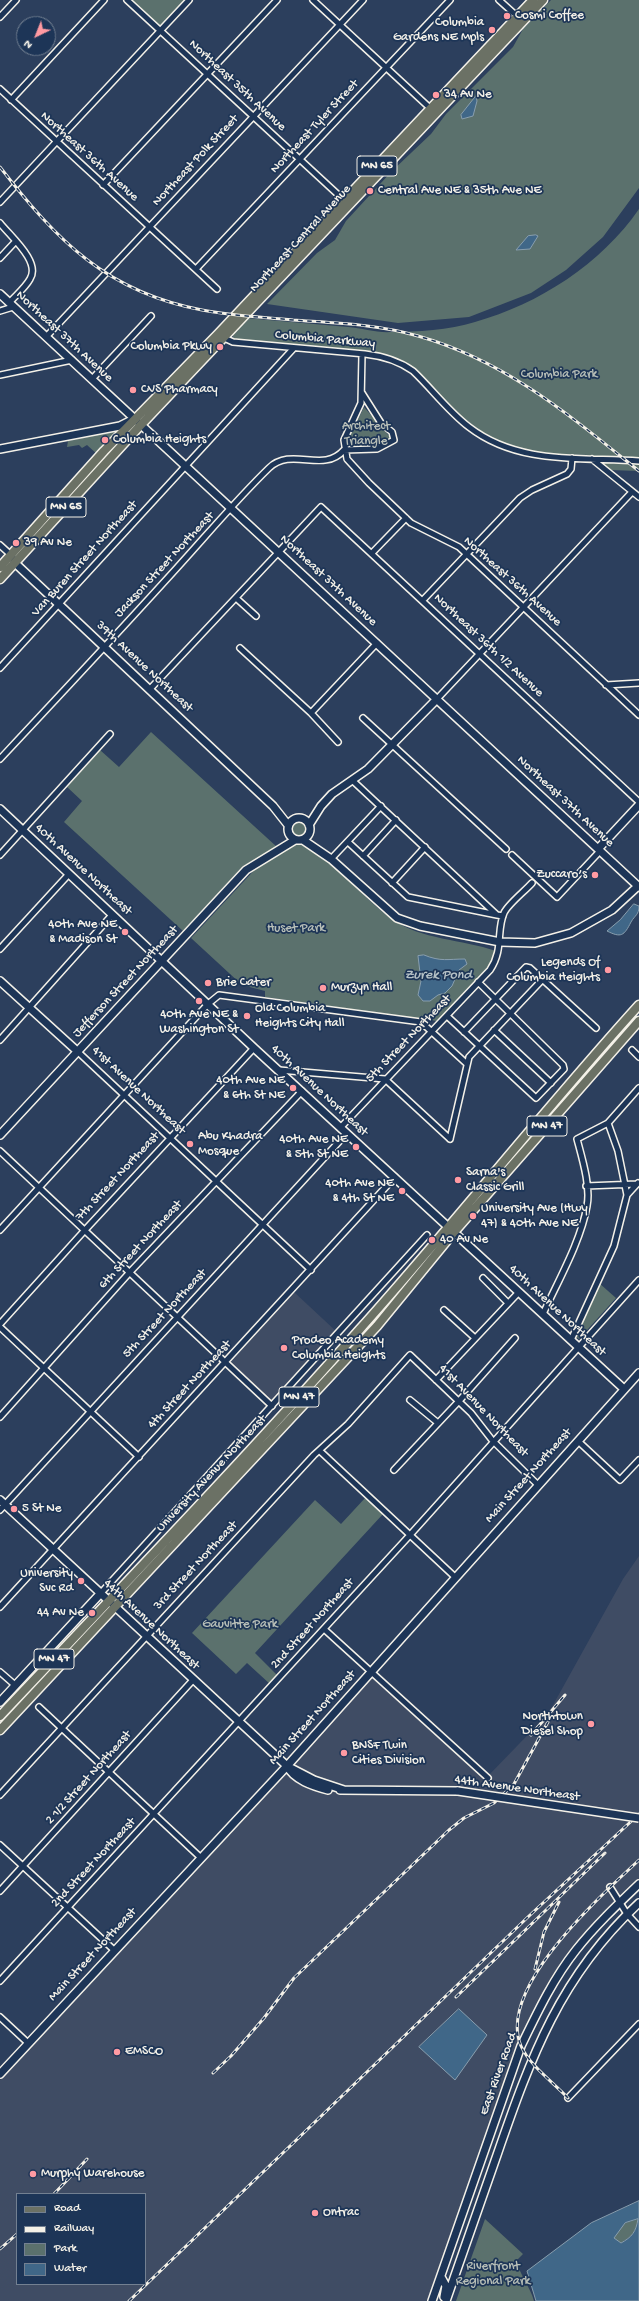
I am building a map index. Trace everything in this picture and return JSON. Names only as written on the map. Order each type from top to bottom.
[{"type":"main road","name":"Northeast Central Avenue","points":[[138,421],[221,336],[520,19],[533,0]]},
{"type":"main road","name":"Northeast Central Avenue","points":[[347,203],[431,109],[520,19],[543,0]]},
{"type":"main road","name":"MN 65","points":[[0,567],[104,451],[138,421]]},
{"type":"main road","name":"MN 65","points":[[0,579],[90,480],[138,421]]},
{"type":"main road","points":[[90,480],[91,473],[100,462],[104,451]]},
{"type":"main road","points":[[73,499],[86,478],[85,472]]},
{"type":"main road","name":"University Avenue Northeast","points":[[0,1716],[111,1605],[377,1326],[584,1066],[639,1005]]},
{"type":"main road","name":"University Avenue Northeast","points":[[452,1230],[639,1021]]},
{"type":"main road","name":"University Avenue Northeast","points":[[0,1730],[111,1605]]},
{"type":"street","points":[[0,18],[16,0]]},
{"type":"street","points":[[11,100],[104,0]]},
{"type":"street","name":"Northeast 35th Avenue","points":[[127,0],[347,203]]},
{"type":"street","points":[[0,202],[189,0]]},
{"type":"street","points":[[103,185],[277,0]]},
{"type":"street","points":[[313,0],[431,109]]},
{"type":"street","name":"Northeast Polk Street","points":[[46,337],[363,0]]},
{"type":"street","name":"Northeast Tyler Street","points":[[196,269],[450,0]]},
{"type":"street","points":[[499,0],[520,19]]},
{"type":"street","name":"Northeast 36th Avenue","points":[[0,90],[217,289]]},
{"type":"street","points":[[0,223],[29,257],[33,267],[31,278],[11,305],[0,311]]},
{"type":"street","points":[[0,258],[15,242]]},
{"type":"street","name":"Northeast 37th Avenue","points":[[0,294],[638,886]]},
{"type":"street","points":[[92,379],[151,316]]},
{"type":"street","name":"Columbia Parkway","points":[[221,336],[233,342],[293,349],[377,355],[404,365],[422,380],[463,422],[490,440],[522,453],[538,456],[639,461]]},
{"type":"street","name":"Van Buren Street Northeast","points":[[0,668],[293,349]]},
{"type":"street","points":[[362,354],[362,394],[358,414],[346,434],[344,450],[378,449],[394,440],[392,432],[381,423],[362,394]]},
{"type":"street","points":[[0,375],[72,360]]},
{"type":"street","points":[[0,449],[120,426],[138,421]]},
{"type":"street","name":"Northeast 36th Avenue","points":[[344,450],[347,459],[369,483],[406,518],[418,528],[450,542],[466,554],[639,715]]},
{"type":"street","name":"Jackson Street Northeast","points":[[0,759],[105,647],[231,508],[277,462],[290,458],[329,461],[339,456],[344,450]]},
{"type":"street","points":[[422,600],[520,498],[567,474],[571,469],[572,458]]},
{"type":"street","points":[[592,459],[639,497]]},
{"type":"street","points":[[303,840],[322,806],[332,794],[368,769],[393,745],[632,492]]},
{"type":"street","name":"Northeast 36th 1/2 Avenue","points":[[279,552],[321,507],[639,802]]},
{"type":"street","points":[[372,553],[406,518]]},
{"type":"street","name":"39th Avenue Northeast","points":[[0,545],[11,555],[15,563],[273,806],[294,819]]},
{"type":"street","points":[[150,689],[279,552]]},
{"type":"street","points":[[236,598],[256,616]]},
{"type":"street","points":[[310,713],[377,643]]},
{"type":"street","points":[[240,648],[310,713],[338,742]]},
{"type":"street","points":[[606,684],[639,683]]},
{"type":"street","points":[[363,718],[506,849]]},
{"type":"street","points":[[0,855],[110,734]]},
{"type":"street","points":[[352,780],[497,915]]},
{"type":"street","points":[[512,854],[558,897],[639,805]]},
{"type":"street","name":"39th Avenue Northeast","points":[[273,806],[288,829]]},
{"type":"street","points":[[276,853],[294,819],[302,819],[322,806]]},
{"type":"street","points":[[329,857],[348,842],[381,806]]},
{"type":"street","name":"40th Avenue Northeast","points":[[0,809],[254,1048],[624,1389]]},
{"type":"street","points":[[302,819],[329,857]]},
{"type":"street","points":[[363,856],[396,820]]},
{"type":"street","points":[[288,829],[295,840],[303,840],[329,857],[397,918],[420,926],[500,942],[535,943],[571,933],[612,910],[638,886]]},
{"type":"street","name":"Jefferson Street Northeast","points":[[0,1135],[246,870],[295,840]]},
{"type":"street","points":[[348,842],[408,897],[414,899],[503,916],[504,912],[532,883]]},
{"type":"street","points":[[392,883],[425,847]]},
{"type":"street","points":[[0,949],[69,874]]},
{"type":"street","points":[[0,1040],[112,915]]},
{"type":"street","name":"5th Street Northeast","points":[[341,1127],[385,1079],[433,1032],[494,964],[500,942],[503,916]]},
{"type":"street","points":[[464,1032],[526,967],[530,968],[596,1028]]},
{"type":"street","name":"41st Avenue Northeast","points":[[0,980],[311,1270]]},
{"type":"street","points":[[279,1070],[385,1079],[450,1139],[469,1058],[542,980]]},
{"type":"street","points":[[447,1016],[536,1098],[564,1069],[563,1064],[478,982]]},
{"type":"street","points":[[0,1230],[38,1186],[208,1004],[219,995],[309,1006],[343,1013],[421,1022],[467,1064]]},
{"type":"street","points":[[494,1030],[551,1083]]},
{"type":"street","name":"7th Street Northeast","points":[[0,1326],[169,1137],[254,1048]]},
{"type":"street","points":[[632,1050],[639,1057]]},
{"type":"street","points":[[543,1314],[577,1237],[588,1205],[584,1167],[577,1140],[608,1123],[639,1088]]},
{"type":"street","name":"6th Street Northeast","points":[[0,1417],[130,1272],[302,1091]]},
{"type":"street","points":[[571,1340],[614,1246],[627,1195],[618,1151],[608,1123]]},
{"type":"street","name":"5th Street Northeast","points":[[2,1505],[90,1412],[347,1133]]},
{"type":"street","points":[[0,1151],[272,1406]]},
{"type":"street","name":"4th Street Northeast","points":[[0,1607],[395,1177]]},
{"type":"street","points":[[586,1186],[625,1185],[638,1183]]},
{"type":"street","points":[[627,1195],[638,1183]]},
{"type":"street","name":"University Avenue Northeast","points":[[0,1702],[427,1235]]},
{"type":"street","points":[[483,1278],[508,1303]]},
{"type":"street","name":"2nd Street Northeast","points":[[0,1981],[410,1535],[639,1280]]},
{"type":"street","points":[[436,1380],[519,1292]]},
{"type":"street","points":[[444,1310],[475,1338]]},
{"type":"street","points":[[0,1326],[139,1457]]},
{"type":"street","points":[[394,1470],[459,1401],[515,1338]]},
{"type":"street","name":"41st Avenue Northeast","points":[[410,1355],[459,1401],[494,1441],[538,1485]]},
{"type":"street","name":"3rd Street Northeast","points":[[0,1795],[145,1636],[320,1450],[348,1424],[410,1355]]},
{"type":"street","name":"Main Street Northeast","points":[[0,2074],[200,1857],[287,1766],[639,1373]]},
{"type":"street","points":[[410,1400],[438,1423]]},
{"type":"street","points":[[578,1440],[620,1480],[639,1460]]},
{"type":"street","points":[[320,1450],[455,1577]]},
{"type":"street","name":"44th Avenue Northeast","points":[[2,1505],[53,1550],[287,1766],[314,1780],[344,1790],[458,1791],[639,1818]]},
{"type":"street","points":[[324,1629],[488,1778]]},
{"type":"street","points":[[0,1672],[15,1685]]},
{"type":"street","name":"2 1/2 Street Northeast","points":[[0,1891],[193,1680]]},
{"type":"street","points":[[39,1707],[200,1857]]},
{"type":"street","points":[[0,1845],[114,1950]]},
{"type":"street","name":"East River Road","points":[[432,2301],[529,2030],[552,1984],[575,1952],[620,1902],[639,1884]]},
{"type":"street","points":[[610,1887],[627,1914],[639,1927]]},
{"type":"street","name":"East River Road","points":[[446,2301],[524,2078],[549,2021],[594,1950],[639,1903]]},
{"type":"street","points":[[0,2017],[28,2043]]},
{"type":"street","points":[[568,2098],[639,2024]]},
{"type":"street","points":[[441,2277],[446,2288],[443,2301]]},
{"type":"shaded area","name":"Prodeo Academy Columbia Heights","points":[[294,1292],[338,1333],[272,1403],[230,1363]]},
{"type":"shaded area","points":[[639,1556],[639,1880],[623,1895],[552,1980],[530,2019],[517,2046],[427,2301],[0,2301],[0,2080],[371,1677],[457,1755],[488,1776],[548,1714],[623,1579]]},
{"type":"green space","points":[[130,0],[186,0],[161,27]]},
{"type":"green space","points":[[551,0],[639,0],[639,188],[603,237],[566,270],[531,293],[469,317],[398,323],[267,304],[317,253],[335,240],[346,221],[392,171],[431,134],[446,114],[513,47],[523,29]]},
{"type":"green space","name":"Columbia Park","points":[[639,209],[639,471],[609,470],[589,455],[543,454],[504,444],[482,432],[456,412],[413,368],[390,356],[234,340],[232,333],[246,318],[386,332],[433,330],[475,322],[522,304],[545,293],[567,279],[606,247],[624,229]]},
{"type":"green space","name":"Architect Triangle","points":[[364,407],[390,437],[390,441],[375,447],[360,449],[349,447],[346,444],[347,435],[356,424]]},
{"type":"green space","points":[[121,430],[102,447],[98,455],[87,445],[82,448],[79,445],[67,447],[68,441]]},
{"type":"green space","points":[[151,732],[277,847],[269,853],[242,867],[183,931],[64,822],[82,801],[67,787],[100,750],[119,767]]},
{"type":"green space","points":[[299,820],[305,823],[308,829],[305,835],[299,838],[293,835],[290,829],[293,823]]},
{"type":"green space","name":"Huset Park","points":[[296,842],[317,853],[330,863],[382,911],[403,926],[429,935],[496,951],[485,973],[437,1021],[265,997],[265,991],[242,985],[191,938],[260,864]]},
{"type":"green space","points":[[599,1283],[616,1298],[579,1339],[575,1336]]},
{"type":"green space","name":"Gauvitte Park","points":[[366,1497],[383,1514],[255,1653],[278,1676],[270,1684],[247,1663],[236,1674],[192,1633],[315,1500],[341,1524]]},
{"type":"green space","name":"Riverfront Regional Park","points":[[485,2219],[523,2254],[517,2260],[518,2265],[534,2301],[456,2301]]},
{"type":"green space","points":[[638,2219],[635,2231],[628,2239],[620,2243],[613,2238],[625,2223]]},
{"type":"water","points":[[476,96],[477,101],[473,116],[462,119],[461,115]]},
{"type":"water","points":[[528,236],[538,236],[530,249],[516,250]]},
{"type":"water","points":[[634,904],[639,906],[638,911],[624,933],[616,935],[607,931],[620,920]]},
{"type":"water","name":"Zurek Pond","points":[[424,955],[449,960],[465,959],[467,964],[459,970],[452,986],[445,993],[438,995],[430,1001],[423,1001],[418,995],[421,981],[418,956]]},
{"type":"water","points":[[459,2009],[487,2035],[455,2080],[419,2047]]},
{"type":"water","points":[[639,2201],[639,2301],[536,2301],[527,2271],[591,2223]],"holes":[[[638,2219],[633,2234],[625,2241],[621,2243],[614,2238],[625,2223]]]},
{"type":"railway","points":[[0,167],[42,218],[64,240],[87,260],[111,276],[138,290],[168,302],[202,310],[225,314],[372,326],[418,336],[450,347],[480,360],[535,392],[562,410],[639,471]]},
{"type":"railway","points":[[531,1735],[565,1695]]},
{"type":"railway","points":[[213,2073],[231,2056],[264,2018],[294,1978],[449,1830],[464,1818],[494,1803],[514,1784],[549,1720]]},
{"type":"railway","points":[[146,2285],[529,1916],[639,1814]]},
{"type":"railway","points":[[456,1997],[605,1853]]},
{"type":"railway","points":[[568,2098],[536,2067],[521,2046],[517,2023],[524,1997],[538,1971],[557,1944],[601,1896],[639,1860]]},
{"type":"railway","points":[[535,1969],[544,1932],[559,1902]]},
{"type":"railway","points":[[55,2193],[87,2159]]},
{"type":"railway","points":[[0,2249],[16,2235]]},
{"type":"railway","points":[[129,2301],[146,2285]]},
{"type":"place","name":"Cosmi Coffee","points":[[507,16]]},
{"type":"place","name":"Columbia Gardens NE Mpls","points":[[492,30]]},
{"type":"place","name":"34 Av Ne","points":[[436,95]]},
{"type":"place","name":"Central Ave NE & 35th Ave NE","points":[[370,191]]},
{"type":"place","name":"Columbia Pkwy","points":[[220,347]]},
{"type":"place","name":"CVS Pharmacy","points":[[133,390]]},
{"type":"place","name":"Columbia Heights","points":[[105,440]]},
{"type":"place","name":"39 Av Ne","points":[[16,543]]},
{"type":"place","name":"Zuccaro’s","points":[[595,875]]},
{"type":"place","name":"40th Ave NE & Madison St","points":[[125,932]]},
{"type":"place","name":"Legends Of Columbia Heights","points":[[608,970]]},
{"type":"place","name":"Brie Cater","points":[[208,983]]},
{"type":"place","name":"Murzyn Hall","points":[[323,988]]},
{"type":"place","name":"40th Ave NE & Washington St","points":[[199,1001]]},
{"type":"place","name":"Old Columbia Heights City Hall","points":[[247,1016]]},
{"type":"place","name":"40th Ave NE & 6th St NE","points":[[293,1088]]},
{"type":"place","name":"Abu Khadra Mosque","points":[[190,1144]]},
{"type":"place","name":"40th Ave NE & 5th St NE","points":[[356,1147]]},
{"type":"place","name":"Sarna's Classic Grill","points":[[458,1180]]},
{"type":"place","name":"40th Ave NE & 4th St NE","points":[[402,1191]]},
{"type":"place","name":"University Ave (Hwy 47) & 40th Ave NE","points":[[473,1216]]},
{"type":"place","name":"40 Av Ne","points":[[432,1240]]},
{"type":"place","name":"Prodeo Academy Columbia Heights","points":[[284,1348]]},
{"type":"place","name":"5 St Ne","points":[[14,1509]]},
{"type":"place","name":"University Svc Rd","points":[[81,1581]]},
{"type":"place","name":"44 Av Ne","points":[[92,1613]]},
{"type":"place","name":"Northtown Diesel Shop","points":[[591,1724]]},
{"type":"place","name":"BNSF Twin Cities Division","points":[[344,1753]]},
{"type":"place","name":"EMSCO","points":[[117,2052]]},
{"type":"place","name":"Murphy Warehouse","points":[[33,2174]]},
{"type":"place","name":"Ontrac","points":[[315,2213]]}]
